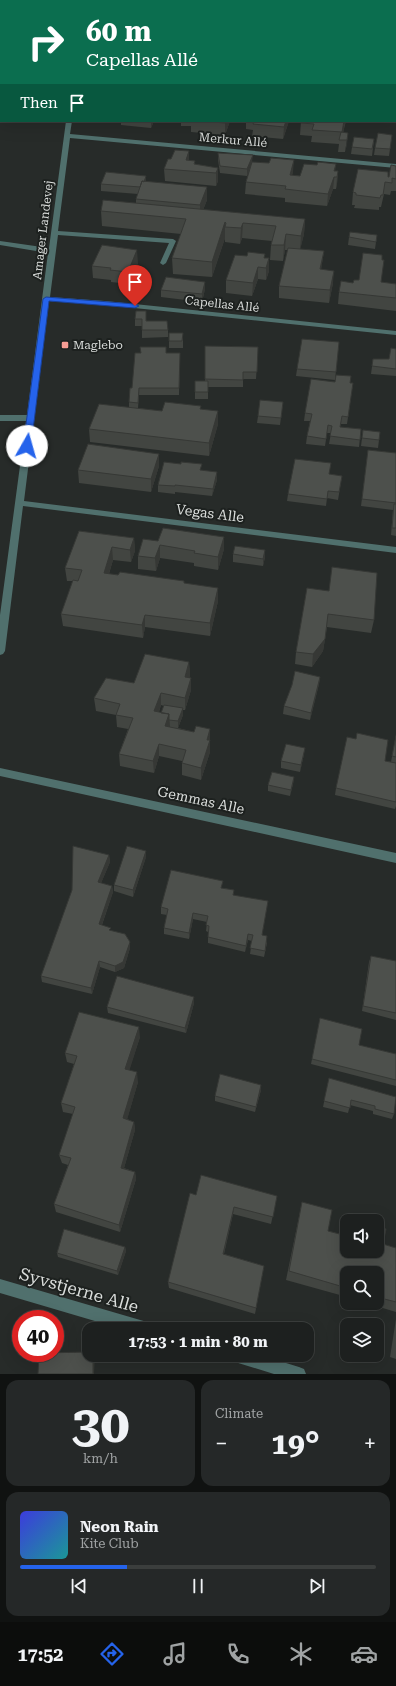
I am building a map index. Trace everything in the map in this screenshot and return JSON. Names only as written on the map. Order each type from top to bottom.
[{"type":"street","name":"Amager Landevej","points":[[0,651],[69,122]]},
{"type":"street","name":"Merkur Allé","points":[[68,136],[396,166]]},
{"type":"street","points":[[55,233],[172,241],[163,263]]},
{"type":"street","points":[[0,244],[52,251]]},
{"type":"street","name":"Capellas Allé","points":[[46,299],[105,303],[396,333]]},
{"type":"street","points":[[0,418],[31,418]]},
{"type":"street","name":"Vegas Alle","points":[[20,503],[396,550]]},
{"type":"street","name":"Gemmas Alle","points":[[0,772],[396,858]]},
{"type":"street","name":"Syvstjerne Alle","points":[[0,1286],[123,1322]]},
{"type":"street","points":[[259,1362],[299,1374]]},
{"type":"building","points":[[254,122],[286,122],[284,127],[253,124]]},
{"type":"building","points":[[344,122],[342,132],[312,130],[314,124],[301,123]]},
{"type":"building","points":[[341,132],[348,133],[347,140],[339,140]]},
{"type":"building","points":[[378,133],[392,135],[390,149],[375,148]]},
{"type":"building","points":[[354,137],[374,139],[372,149],[352,147]]},
{"type":"building","points":[[175,150],[189,151],[186,160],[195,161],[194,164],[218,168],[216,173],[164,169],[168,159],[171,159]]},
{"type":"building","points":[[218,153],[253,155],[247,169],[220,166]]},
{"type":"building","points":[[271,158],[294,160],[290,175],[300,176],[304,164],[317,165],[318,162],[336,164],[334,171],[338,171],[337,177],[334,177],[328,194],[285,189],[286,186],[246,182],[252,162],[269,163]]},
{"type":"building","points":[[391,165],[396,166],[396,179],[392,178],[392,183],[385,182],[383,195],[381,195],[380,198],[356,195],[356,193],[353,192],[358,169],[388,172],[389,177]]},
{"type":"building","points":[[106,172],[146,176],[140,187],[101,184]]},
{"type":"building","points":[[142,181],[207,187],[200,205],[136,199]]},
{"type":"building","points":[[103,200],[305,219],[301,236],[286,234],[284,245],[271,245],[276,226],[243,223],[241,228],[225,227],[225,222],[212,262],[172,258],[186,219],[101,211]]},
{"type":"building","points":[[350,232],[377,235],[376,242],[349,237]]},
{"type":"building","points":[[102,245],[137,250],[128,272],[92,266]]},
{"type":"building","points":[[288,248],[324,251],[320,269],[334,271],[330,290],[279,286]]},
{"type":"building","points":[[248,252],[265,254],[264,258],[269,258],[266,268],[258,267],[253,283],[226,280],[235,255],[247,256]]},
{"type":"building","points":[[363,253],[382,255],[382,260],[384,260],[381,282],[396,284],[396,298],[339,292],[341,281],[353,283],[354,280],[359,280]]},
{"type":"building","points":[[166,277],[205,282],[202,294],[161,290]]},
{"type":"building","points":[[136,311],[146,311],[146,321],[167,321],[168,330],[142,330],[142,319],[135,319]]},
{"type":"building","points":[[169,333],[183,333],[182,341],[169,341]]},
{"type":"building","points":[[302,339],[339,342],[336,372],[297,369]]},
{"type":"building","points":[[205,346],[258,347],[257,372],[243,372],[243,380],[205,379]]},
{"type":"building","points":[[140,347],[166,347],[166,353],[180,353],[179,388],[139,388],[138,403],[129,402],[130,388],[132,388],[135,353],[141,353]]},
{"type":"building","points":[[391,348],[396,349],[396,369],[372,366],[373,359],[389,359]]},
{"type":"building","points":[[336,375],[351,376],[350,383],[353,383],[348,417],[342,416],[340,427],[361,429],[360,440],[330,436],[332,426],[328,425],[326,439],[307,436],[312,414],[305,413],[311,379],[335,382]]},
{"type":"building","points":[[195,381],[208,381],[208,392],[195,392]]},
{"type":"building","points":[[260,400],[283,402],[281,418],[258,416]]},
{"type":"building","points":[[165,402],[201,406],[200,409],[218,411],[209,443],[89,429],[99,404],[162,411]]},
{"type":"building","points":[[363,430],[380,432],[379,440],[362,438]]},
{"type":"building","points":[[88,444],[159,454],[151,479],[78,470]]},
{"type":"building","points":[[368,450],[396,453],[396,503],[362,499]]},
{"type":"building","points":[[295,459],[331,463],[329,474],[342,476],[339,492],[328,491],[327,499],[288,494]]},
{"type":"building","points":[[164,462],[202,464],[200,470],[217,472],[213,489],[175,485],[158,485]]},
{"type":"building","points":[[394,504],[396,504],[396,528],[392,528]]},
{"type":"building","points":[[163,528],[224,537],[218,557],[194,553],[195,551],[160,545],[155,558],[138,556],[143,539],[158,541]]},
{"type":"building","points":[[79,531],[134,538],[130,550],[112,547],[104,573],[118,575],[120,572],[184,581],[184,583],[218,588],[210,623],[145,615],[142,625],[61,614],[73,580],[78,581],[82,570],[65,568]]},
{"type":"building","points":[[235,546],[265,550],[263,559],[233,554]]},
{"type":"building","points":[[332,567],[377,573],[374,620],[328,614],[325,639],[313,654],[296,652],[307,588],[329,591]]},
{"type":"building","points":[[145,654],[189,662],[185,677],[191,678],[185,698],[161,693],[154,711],[169,714],[165,726],[194,732],[196,726],[210,729],[207,740],[210,740],[201,768],[182,763],[186,750],[159,744],[153,761],[119,754],[133,718],[116,715],[120,704],[94,698],[106,678],[134,683]]},
{"type":"building","points":[[295,671],[320,677],[311,713],[284,706],[292,685]]},
{"type":"building","points":[[164,705],[183,708],[178,721],[169,720],[169,714],[161,713]]},
{"type":"building","points":[[357,733],[388,740],[385,761],[396,763],[396,802],[336,788],[347,737],[356,739]]},
{"type":"building","points":[[396,736],[396,757],[392,756]]},
{"type":"building","points":[[286,744],[305,748],[301,765],[281,761]]},
{"type":"building","points":[[272,772],[294,777],[291,790],[268,785]]},
{"type":"building","points":[[73,846],[109,855],[98,882],[112,886],[99,924],[111,928],[109,930],[125,934],[130,942],[123,962],[115,966],[99,961],[91,988],[41,976],[72,890]]},
{"type":"building","points":[[127,846],[146,851],[133,890],[114,885]]},
{"type":"building","points":[[171,870],[223,881],[221,888],[234,890],[233,895],[268,901],[262,935],[267,936],[265,951],[250,948],[253,935],[248,934],[246,946],[208,937],[209,926],[206,925],[208,916],[193,913],[189,933],[164,928],[168,909],[161,907]]},
{"type":"building","points":[[371,956],[396,961],[396,1013],[363,1006]]},
{"type":"building","points":[[117,976],[194,997],[185,1028],[107,1007]]},
{"type":"building","points":[[79,1012],[139,1027],[125,1069],[137,1072],[123,1118],[134,1122],[121,1168],[135,1172],[119,1225],[54,1204],[71,1158],[59,1155],[75,1107],[61,1103],[77,1056],[65,1053]]},
{"type":"building","points":[[320,1018],[362,1029],[359,1045],[396,1054],[396,1080],[312,1059]]},
{"type":"building","points":[[220,1074],[261,1085],[256,1107],[215,1096]]},
{"type":"building","points":[[329,1078],[396,1097],[394,1114],[375,1109],[375,1106],[351,1100],[350,1108],[324,1101]]},
{"type":"building","points":[[201,1175],[277,1196],[273,1217],[234,1207],[223,1254],[264,1266],[256,1308],[168,1282],[190,1193],[196,1195]]},
{"type":"building","points":[[302,1202],[332,1210],[328,1231],[340,1234],[340,1258],[384,1258],[384,1244],[396,1248],[396,1302],[384,1299],[384,1266],[340,1266],[340,1286],[289,1271]]},
{"type":"building","points":[[384,1228],[386,1229],[384,1239]]},
{"type":"building","points":[[64,1229],[125,1247],[117,1271],[57,1253]]},
{"type":"building","points":[[64,1352],[82,1352],[82,1362],[93,1362],[93,1374],[38,1374],[39,1362],[64,1362]]},
{"type":"place","name":"Maglebo","points":[[65,345]]},
{"type":"route","points":[[27,446],[46,299],[135,306]]}]
